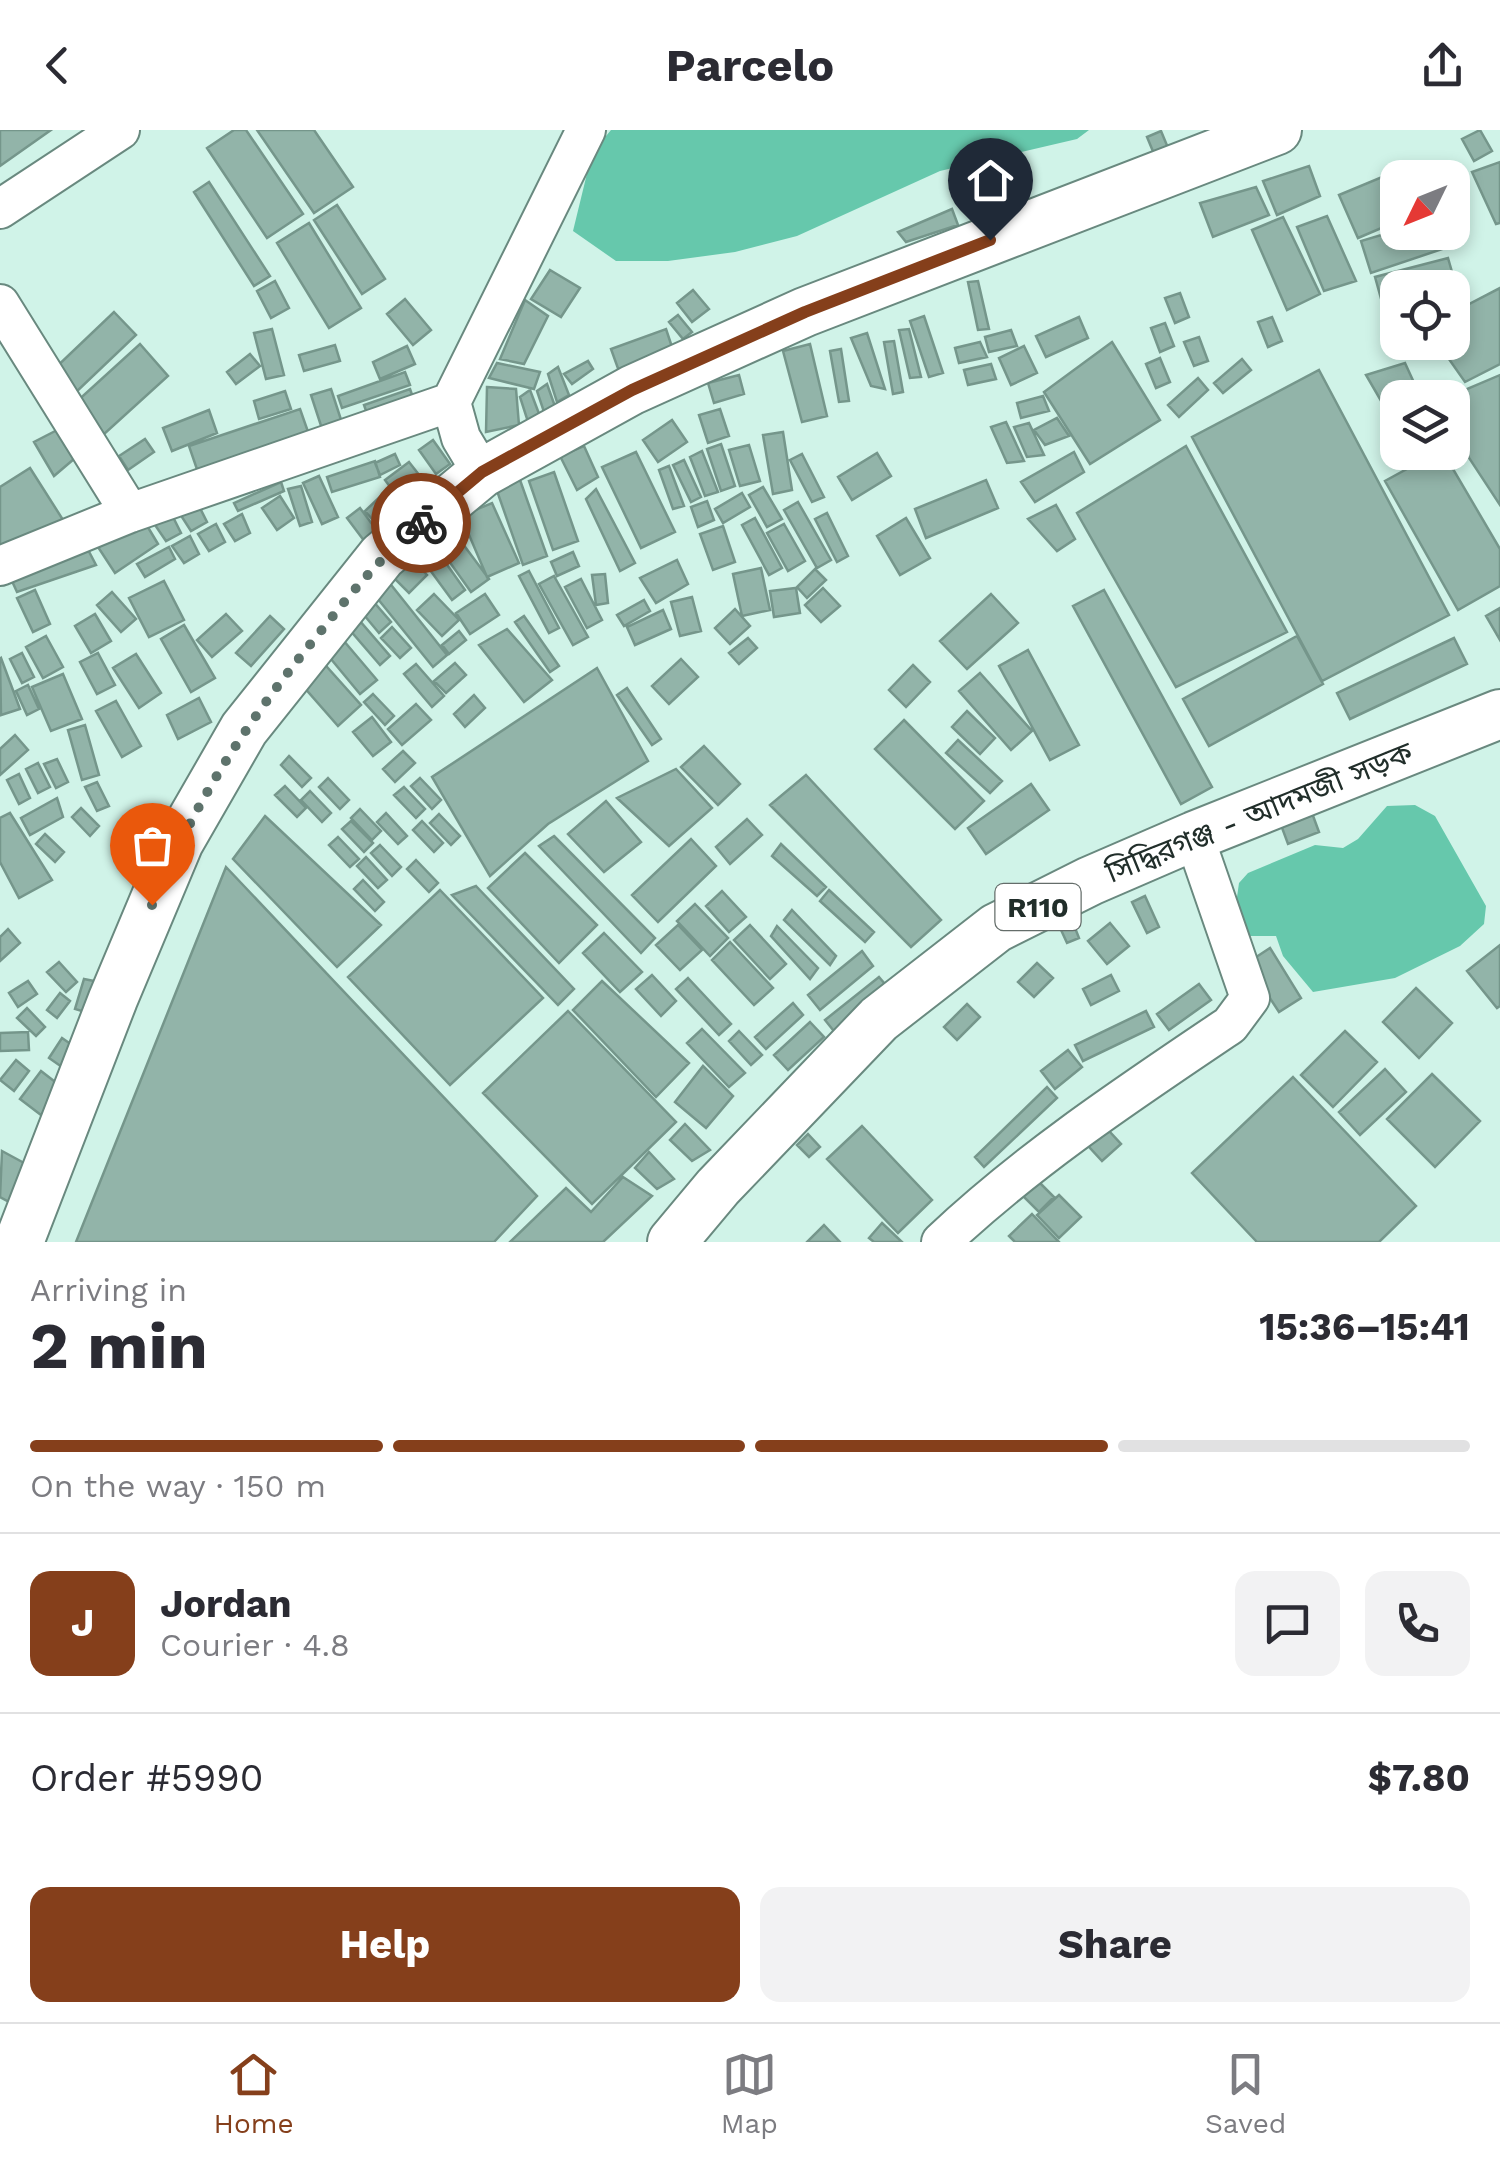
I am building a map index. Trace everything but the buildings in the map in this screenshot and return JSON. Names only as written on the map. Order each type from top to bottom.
[{"type":"main road","points":[[18,1242],[178,842],[244,729],[382,556],[482,472],[632,390],[805,312],[1276,130]]},
{"type":"main road","name":"সিদ্ধিরগঞ্জ - আদমজী সড়ক","points":[[672,1242],[718,1187],[879,1019],[996,928],[1194,836],[1500,714]]},
{"type":"street","points":[[0,209],[120,130]]},
{"type":"street","points":[[482,472],[461,438],[451,402],[586,130]]},
{"type":"street","points":[[0,304],[130,513]]},
{"type":"street","points":[[0,566],[130,513],[451,402]]},
{"type":"street","points":[[940,1242],[1002,1185],[1116,1101],[1230,1025],[1244,1011],[1250,998],[1194,836]]},
{"type":"shaded area","points":[[611,130],[1089,130],[1077,139],[940,171],[797,236],[735,252],[668,261],[616,261],[573,231],[592,153]]},
{"type":"shaded area","points":[[1415,805],[1435,816],[1486,906],[1484,924],[1460,946],[1395,978],[1313,992],[1283,956],[1276,936],[1247,936],[1235,911],[1239,883],[1248,873],[1315,845],[1343,848],[1358,839],[1387,806]]},
{"type":"way so far","points":[[152,905],[178,842],[244,729],[382,556],[421,523]]},
{"type":"route","points":[[421,523],[482,472],[552,430],[632,390],[805,312],[990,240]]}]
